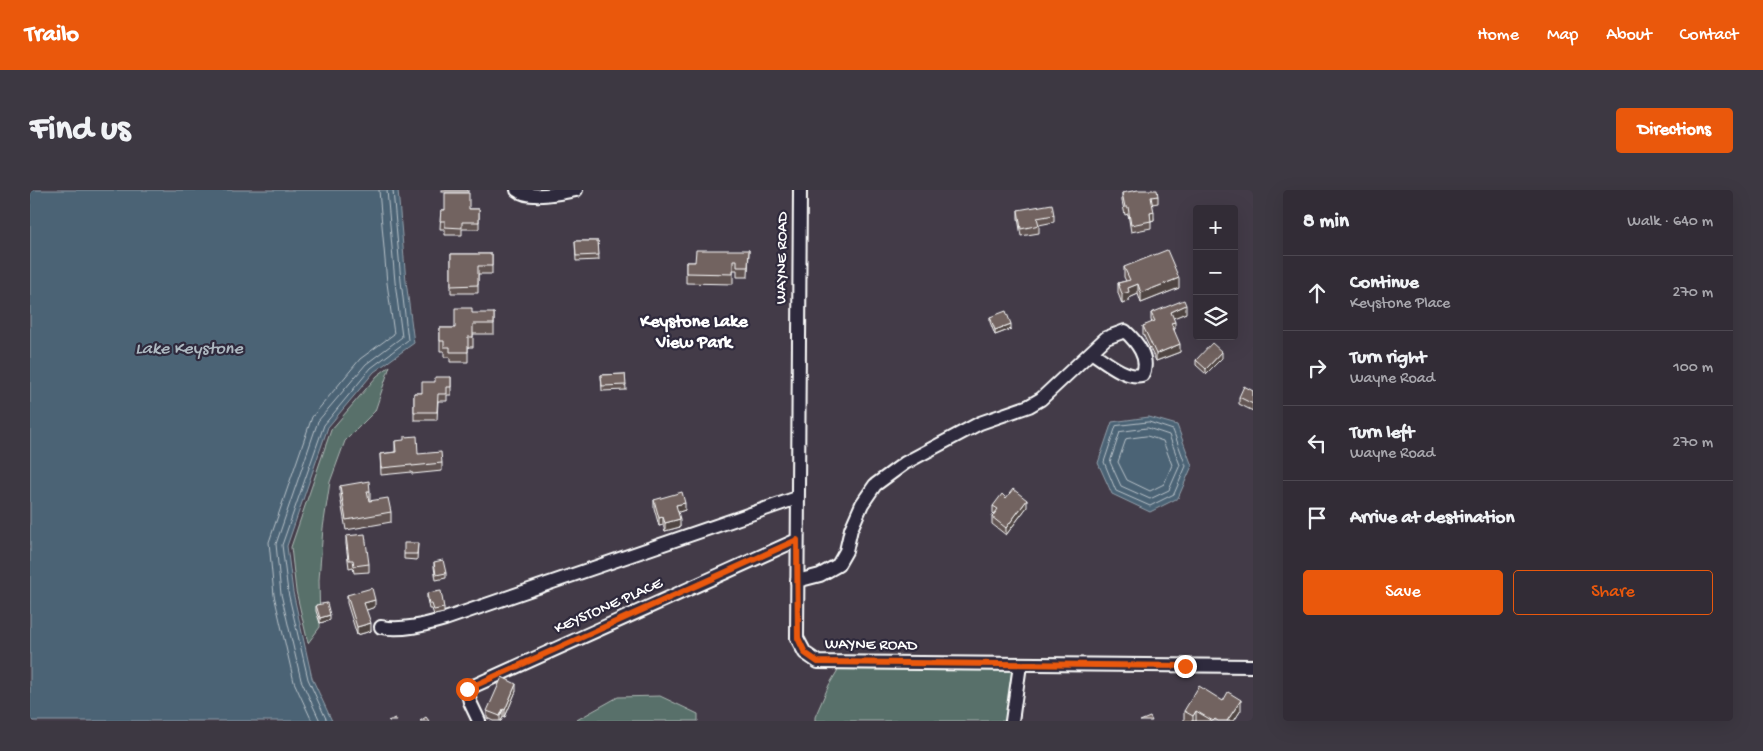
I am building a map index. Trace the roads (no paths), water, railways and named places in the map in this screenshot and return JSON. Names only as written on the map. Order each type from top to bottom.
[{"type":"street","points":[[517,190],[521,193],[532,195],[576,190]]},
{"type":"street","name":"WAYNE ROAD","points":[[800,190],[797,581],[798,638],[805,653],[818,662],[1253,666]]},
{"type":"street","points":[[797,581],[820,576],[838,565],[846,551],[851,529],[862,504],[876,485],[905,463],[980,423],[1035,403],[1052,390],[1091,352]]},
{"type":"street","points":[[381,627],[392,629],[406,628],[445,619],[798,498]]},
{"type":"street","name":"KEYSTONE PLACE","points":[[479,721],[470,702],[467,689],[797,540]]},
{"type":"street","points":[[1012,721],[1020,665]]},
{"type":"water","name":"Lake Keystone","points":[[30,190],[398,190],[406,281],[414,343],[374,372],[328,427],[287,546],[293,592],[312,678],[332,721],[30,721]]},
{"type":"water","points":[[1149,417],[1177,425],[1192,466],[1178,498],[1150,512],[1112,494],[1098,463],[1112,422]]},
{"type":"district","name":"Keystone Lake View Park","points":[[694,332]]}]
